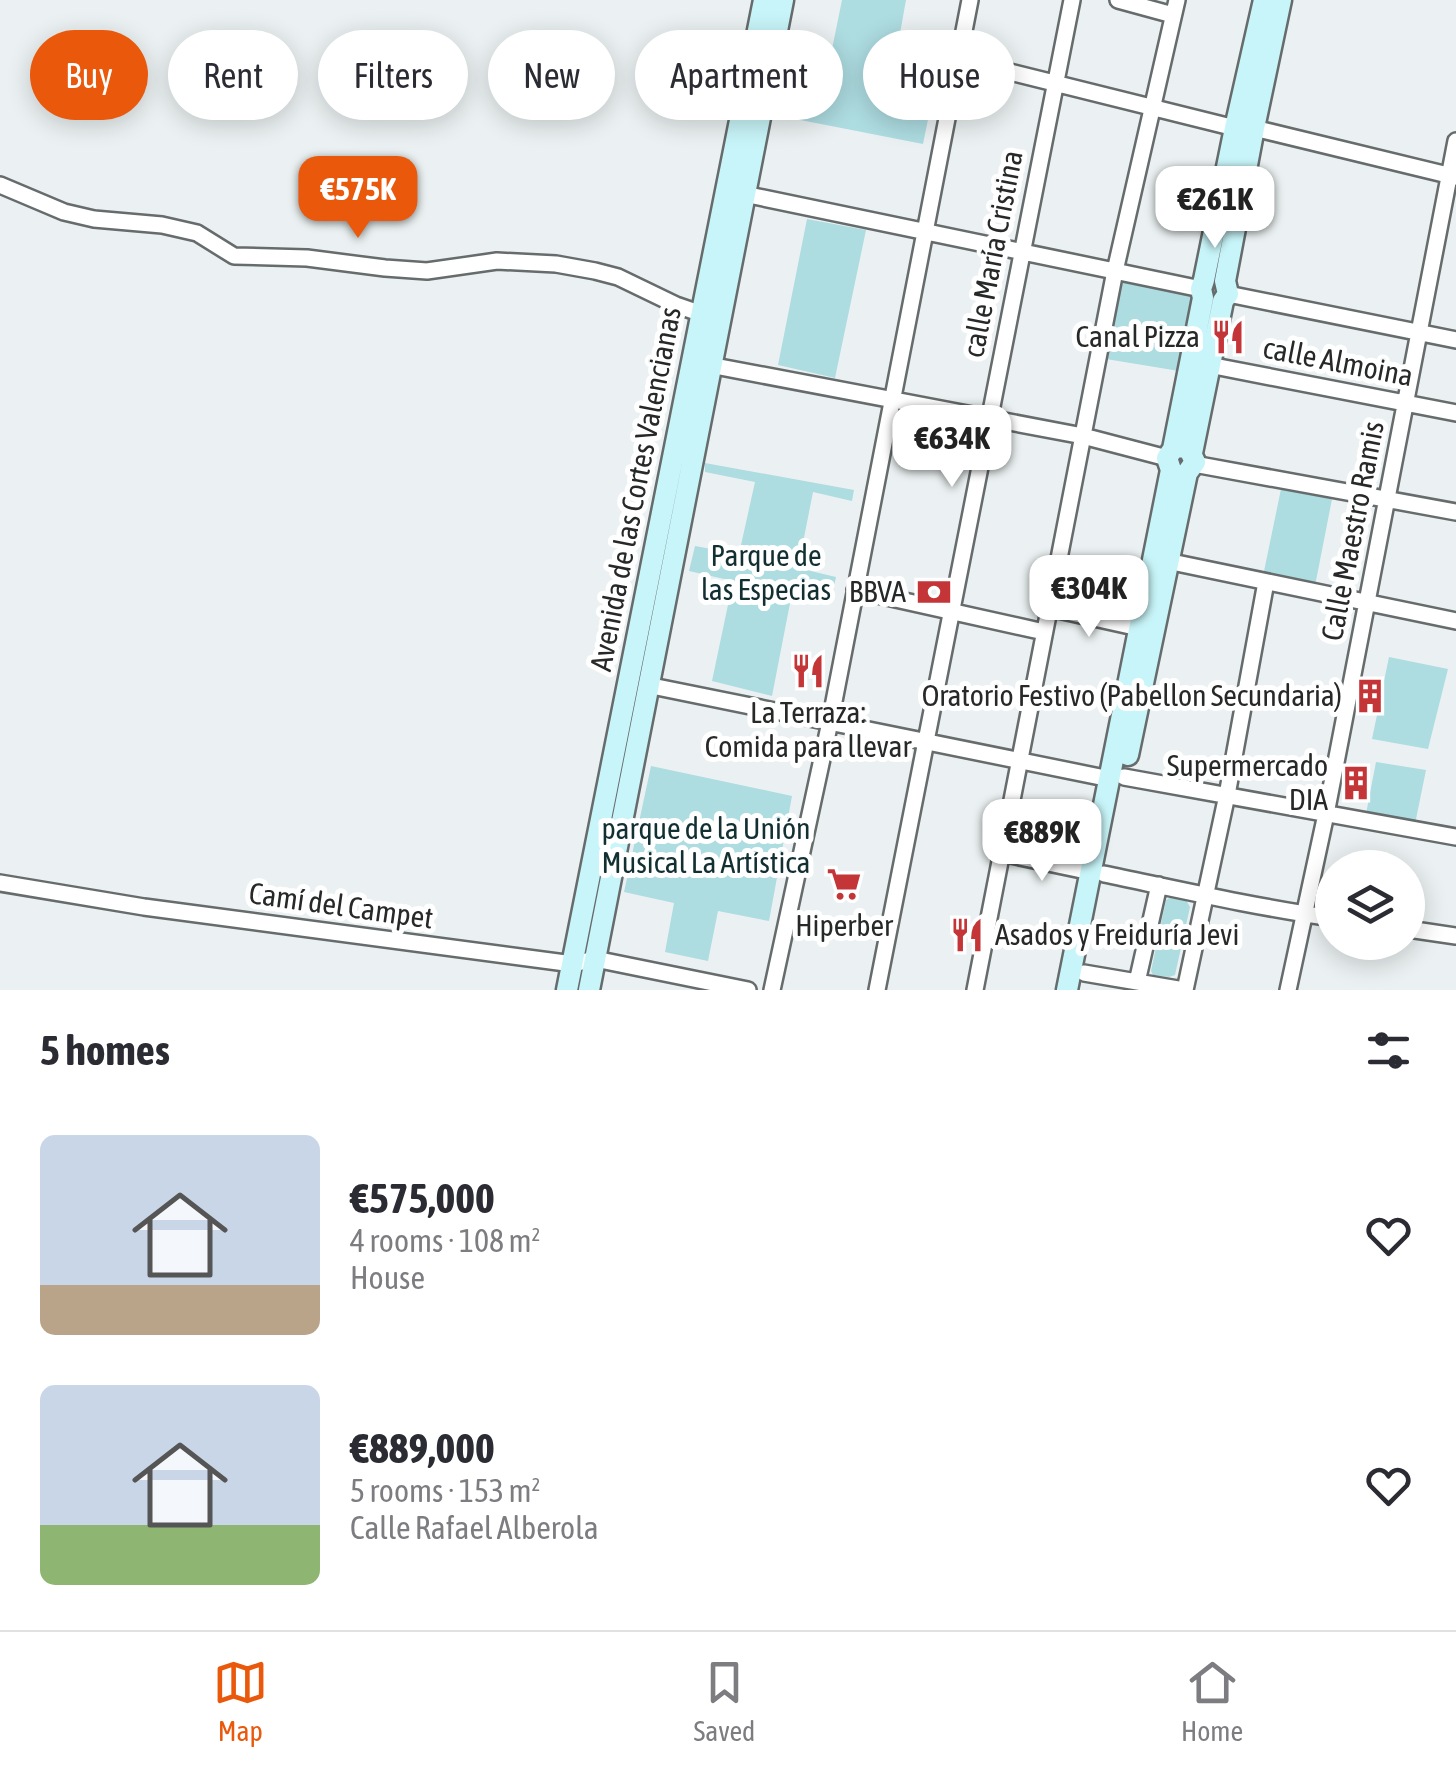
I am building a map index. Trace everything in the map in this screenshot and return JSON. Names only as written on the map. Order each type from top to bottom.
[{"type":"street","name":"Avenida de las Cortes Valencianas","points":[[567,990],[764,0]]},
{"type":"street","name":"Avenida de las Cortes Valencianas","points":[[589,990],[783,0]]},
{"type":"street","points":[[964,30],[970,0]]},
{"type":"street","name":"calle María Cristina","points":[[877,990],[1072,0]]},
{"type":"street","points":[[974,990],[1115,271],[1175,7],[1118,0]]},
{"type":"street","points":[[1068,990],[1167,561],[1181,461],[1264,0]]},
{"type":"street","points":[[1244,128],[1281,0]]},
{"type":"street","points":[[1015,73],[1453,176]]},
{"type":"street","points":[[772,990],[830,722],[946,120]]},
{"type":"street","name":"Calle Maestro Ramis","points":[[1288,990],[1453,176],[1456,141]]},
{"type":"street","points":[[0,185],[64,212],[198,233],[234,256],[307,258],[427,271],[497,261],[556,264],[595,271],[702,314],[703,355],[711,365],[1084,436],[1181,461],[1456,512]]},
{"type":"street","points":[[744,194],[1456,340]]},
{"type":"street","points":[[1117,778],[1138,628],[1209,366],[1214,290]]},
{"type":"street","name":"calle Almoina","points":[[1209,366],[1456,413]]},
{"type":"street","points":[[1167,561],[1456,621]]},
{"type":"street","points":[[1098,873],[1083,982],[1138,982],[1184,990],[1266,582]]},
{"type":"street","points":[[855,590],[1044,632]]},
{"type":"street","points":[[1049,608],[1138,628]]},
{"type":"street","points":[[647,684],[1019,760],[1456,837]]},
{"type":"street","points":[[1001,853],[1205,897],[1315,916]]},
{"type":"street","name":"Camí del Campet","points":[[0,872],[80,897]]},
{"type":"street","name":"Camí del Campet","points":[[0,883],[163,910],[573,964],[596,960]]},
{"type":"street","points":[[1138,982],[1158,885]]},
{"type":"street","points":[[1425,931],[1456,936]]},
{"type":"street","points":[[596,960],[748,990]]},
{"type":"green space","points":[[842,0],[906,0],[901,30],[863,30],[863,120],[928,120],[923,144],[800,120],[843,120],[843,30],[836,30]]},
{"type":"green space","points":[[807,219],[866,230],[835,378],[778,365]]},
{"type":"green space","points":[[1122,281],[1195,294],[1179,371],[1106,359]]},
{"type":"green space","name":"Parque de las Especias","points":[[705,463],[854,490],[852,501],[813,492],[798,568],[836,577],[831,600],[792,593],[772,696],[712,681],[733,581],[689,571],[695,546],[739,554],[755,482],[705,472]]},
{"type":"green space","points":[[1281,489],[1332,499],[1314,591],[1262,581]]},
{"type":"green space","points":[[1389,657],[1448,669],[1428,749],[1372,739]]},
{"type":"green space","points":[[1376,762],[1426,770],[1415,824],[1366,814]]},
{"type":"green space","name":"parque de la Unión Musical La Artística","points":[[651,766],[792,796],[769,921],[718,911],[708,961],[665,952],[674,903],[624,892]]},
{"type":"green space","points":[[1166,900],[1186,900],[1190,907],[1175,975],[1153,975]]},
{"type":"place","name":"Canal Pizza","points":[[1228,337]]},
{"type":"place","name":"BBVA","points":[[934,592]]},
{"type":"place","name":"La Terraza: Comida para llevar","points":[[808,671]]},
{"type":"place","name":"Oratorio Festivo (Pabellon Secundaria)","points":[[1370,696]]},
{"type":"place","name":"Supermercado DIA","points":[[1356,783]]},
{"type":"place","name":"Hiperber","points":[[844,884]]},
{"type":"place","name":"Asados y Freiduría Jevi","points":[[967,935]]}]
